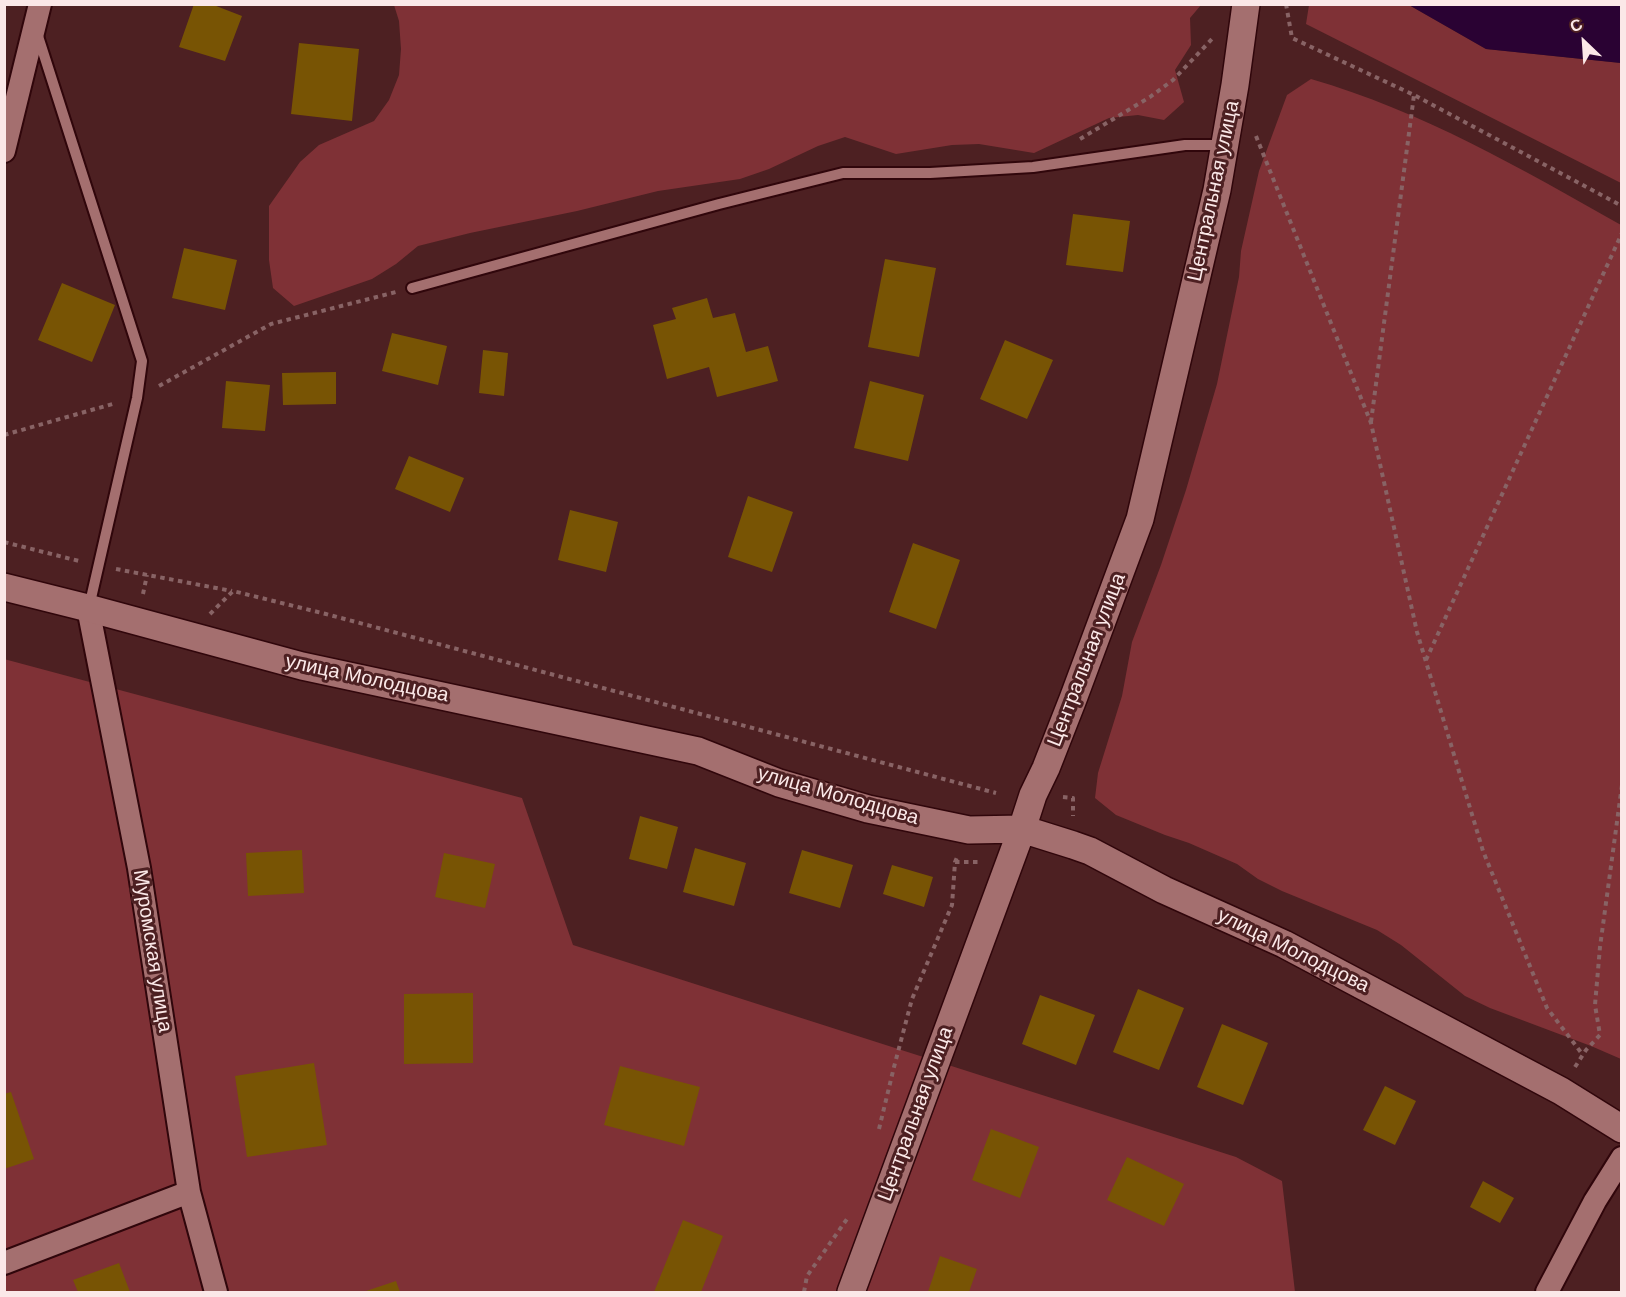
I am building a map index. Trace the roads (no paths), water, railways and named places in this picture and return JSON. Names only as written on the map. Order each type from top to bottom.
[{"type":"street","points":[[4,150],[40,4]]},
{"type":"street","name":"Центральная улица","points":[[850,1293],[1033,795],[1073,699],[1140,519],[1217,190],[1246,4]]},
{"type":"street","name":"улица Молодцова","points":[[4,587],[302,666],[698,751],[779,783],[858,806],[969,830],[1022,829],[1090,851],[1164,890],[1284,944],[1561,1091],[1622,1129]]},
{"type":"street","name":"Муромская улица","points":[[88,608],[139,868],[189,1191],[216,1293]]},
{"type":"street","points":[[1547,1293],[1594,1201],[1622,1158]]},
{"type":"street","points":[[4,1263],[189,1191]]},
{"type":"lane","points":[[35,27],[142,361],[137,398],[88,608]]},
{"type":"lane","points":[[412,288],[719,204],[843,173],[930,173],[1033,167],[1185,145],[1225,145]]}]
